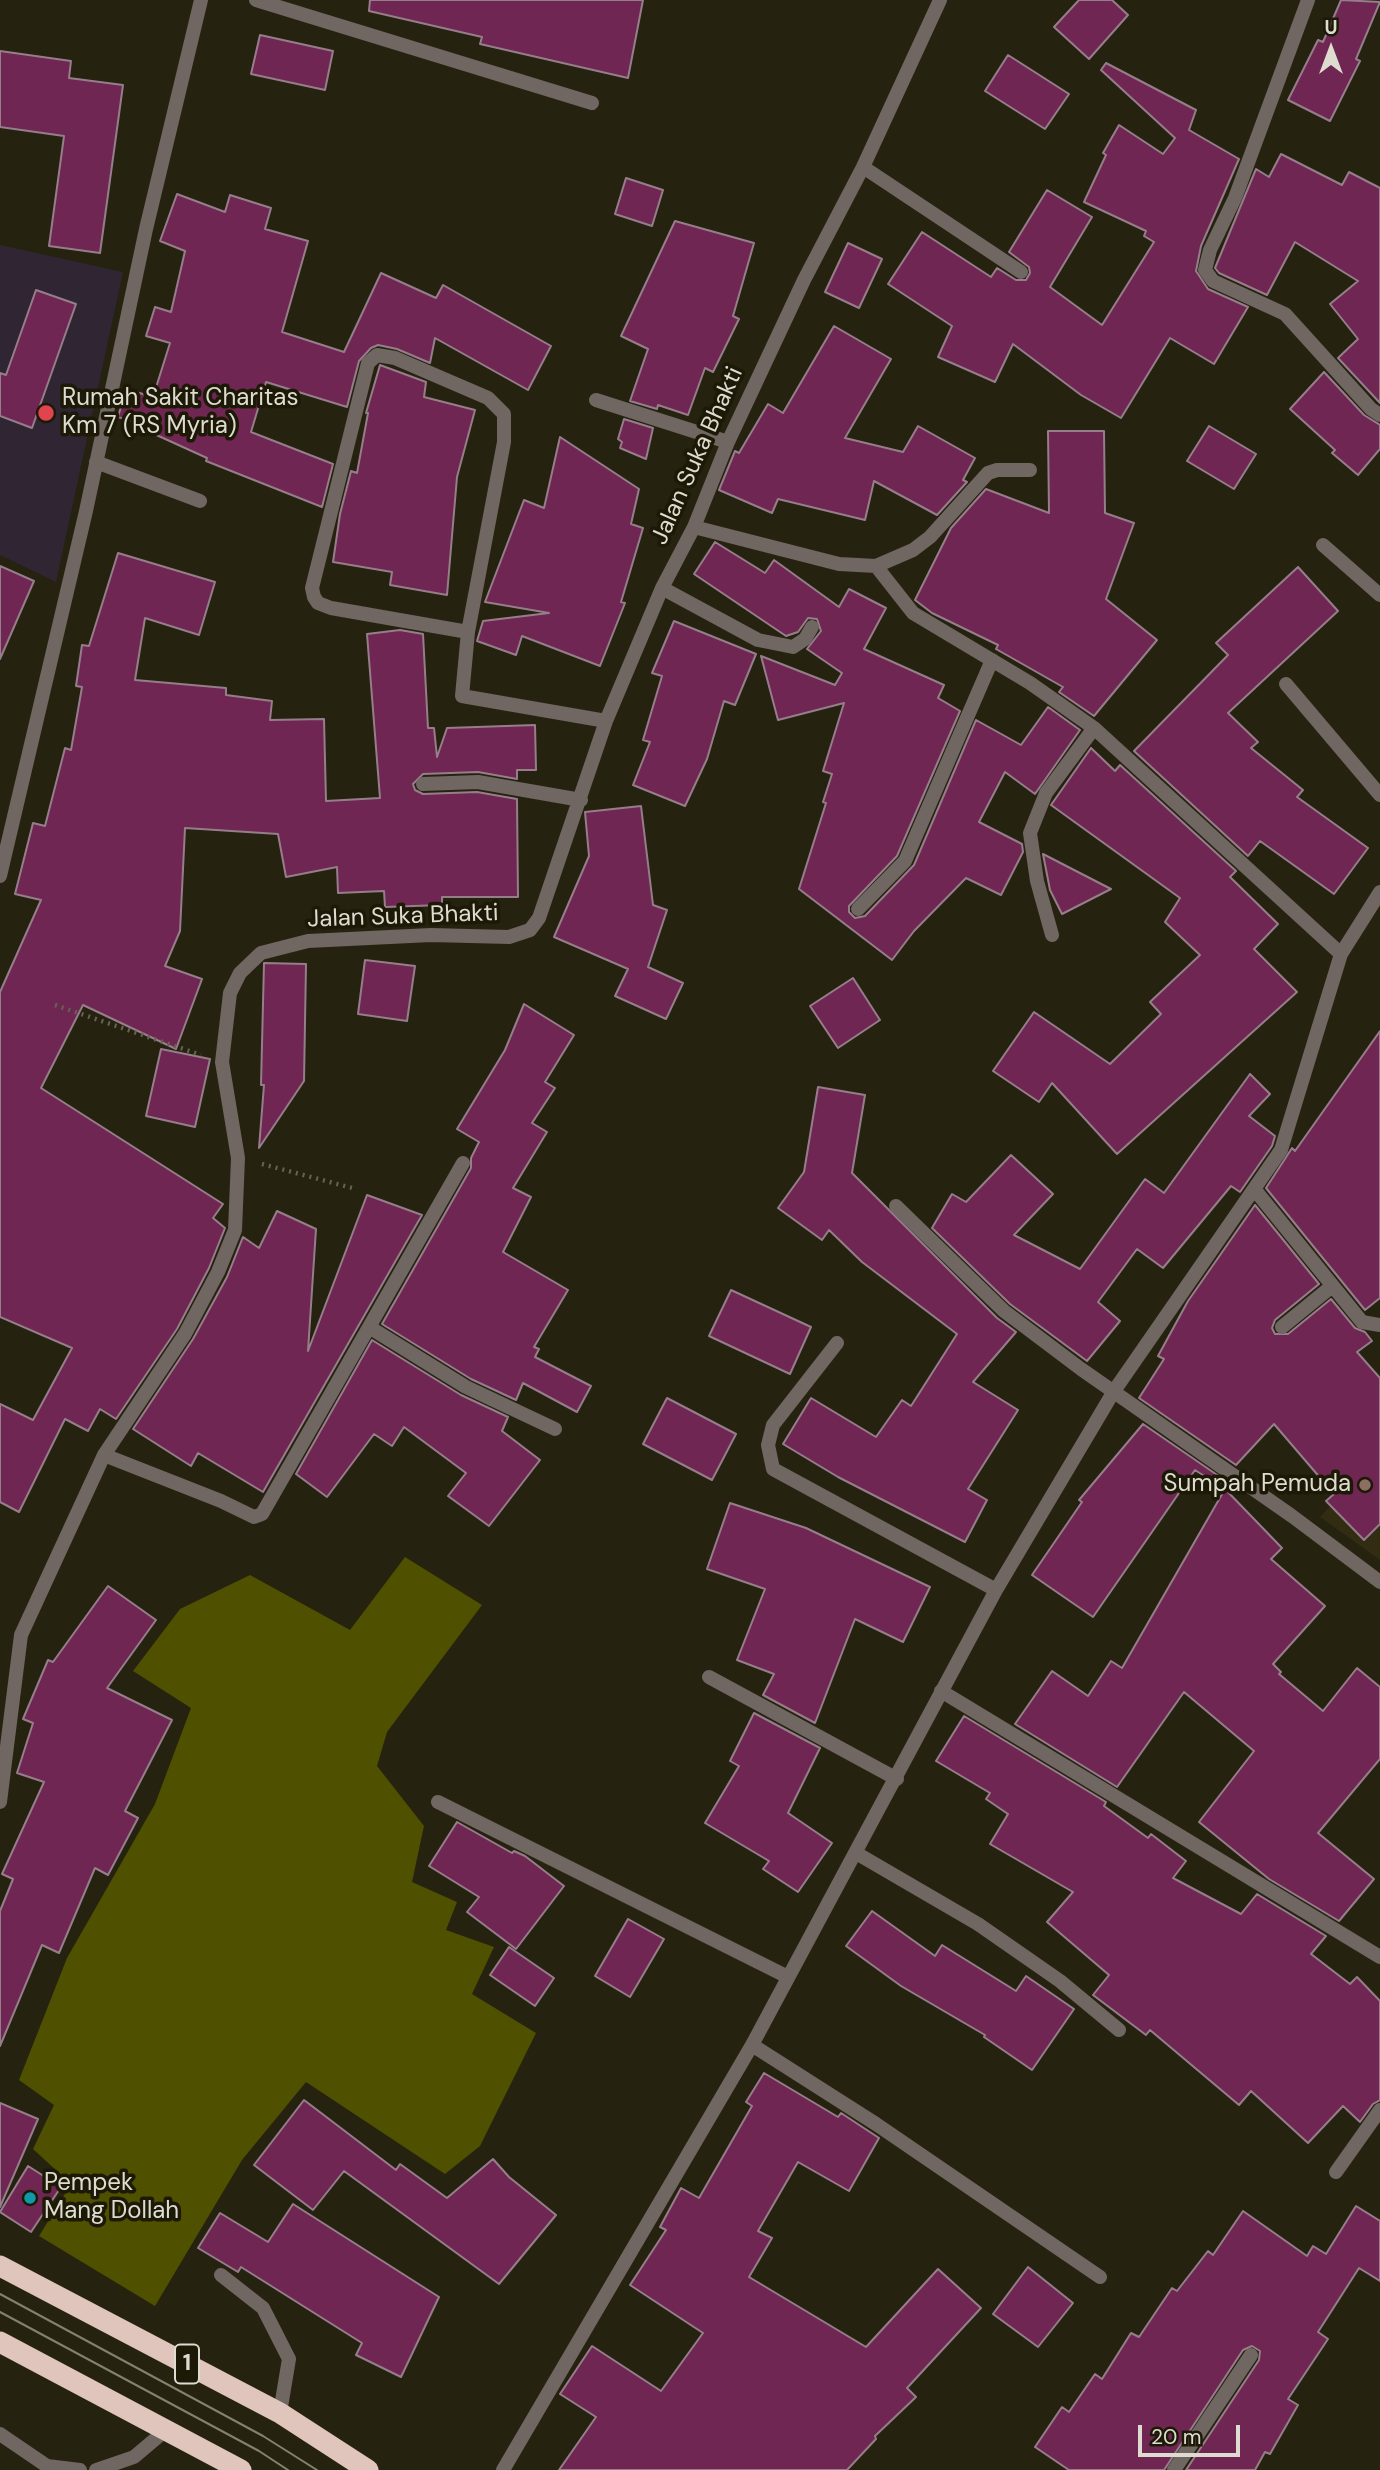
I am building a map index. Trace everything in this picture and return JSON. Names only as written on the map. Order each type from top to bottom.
[{"type":"highway","name":"1","points":[[0,2266],[280,2413],[369,2470]]},
{"type":"highway","points":[[0,2342],[241,2470]]},
{"type":"street","points":[[0,876],[96,462],[146,229],[201,0]]},
{"type":"street","points":[[257,0],[592,103]]},
{"type":"street","name":"Jalan Suka Bhakti","points":[[0,1802],[21,1635],[104,1455],[185,1334],[218,1272],[235,1230],[238,1158],[222,1062],[230,993],[240,974],[261,953],[308,941],[431,935],[509,937],[530,930],[546,902],[606,721],[662,588],[694,527],[728,442],[804,280],[863,166],[940,0]]},
{"type":"street","points":[[1308,0],[1235,198],[1210,250],[1205,270],[1213,281],[1285,314],[1371,410],[1380,415]]},
{"type":"street","points":[[863,166],[1021,272]]},
{"type":"street","points":[[468,632],[331,608],[318,603],[314,597],[312,588],[368,363],[377,355],[394,358],[488,398],[504,415],[504,442],[468,632],[462,696],[606,721]]},
{"type":"street","points":[[596,400],[728,442]]},
{"type":"street","points":[[96,462],[200,501]]},
{"type":"street","points":[[694,527],[839,564],[876,566],[913,550],[930,537],[988,473],[997,470],[1030,470]]},
{"type":"street","points":[[1324,545],[1380,596]]},
{"type":"street","points":[[876,566],[913,613],[992,660],[1094,728],[1341,954]]},
{"type":"street","points":[[662,588],[758,640],[786,648],[805,639],[813,627]]},
{"type":"street","points":[[858,909],[905,861],[992,660]]},
{"type":"street","points":[[1286,684],[1380,794]]},
{"type":"street","points":[[1052,935],[1037,881],[1030,833],[1046,793],[1094,728]]},
{"type":"street","points":[[422,784],[478,782],[580,800]]},
{"type":"street","points":[[503,2470],[752,2045],[996,1590],[1114,1391],[1282,1150],[1341,954],[1380,892]]},
{"type":"street","points":[[104,1455],[258,1517],[262,1514],[463,1163]]},
{"type":"street","points":[[1255,1190],[1362,1322],[1380,1325]]},
{"type":"street","points":[[896,1206],[1004,1311],[1380,1582]]},
{"type":"street","points":[[1282,1327],[1331,1287]]},
{"type":"street","points":[[369,1327],[466,1388],[555,1429]]},
{"type":"street","points":[[837,1343],[773,1425],[768,1446],[773,1469],[996,1590]]},
{"type":"street","points":[[709,1677],[897,1779]]},
{"type":"street","points":[[941,1691],[1380,1957]]},
{"type":"street","points":[[438,1802],[788,1977]]},
{"type":"street","points":[[856,1853],[978,1924],[1060,1981],[1119,2030]]},
{"type":"street","points":[[752,2045],[876,2124],[1100,2277]]},
{"type":"street","points":[[1336,2172],[1380,2110]]},
{"type":"street","points":[[221,2275],[263,2308],[289,2359],[280,2413]]},
{"type":"street","points":[[1174,2470],[1251,2355]]},
{"type":"street","points":[[96,2470],[134,2458],[166,2430]]},
{"type":"street","points":[[0,2434],[47,2466],[79,2470]]},
{"type":"path","points":[[55,1005],[222,1062]]},
{"type":"path","points":[[238,1158],[356,1189]]},
{"type":"shaded area","name":"Rumah Sakit Charitas Km 7 (RS Myria)","points":[[0,245],[123,272],[56,582],[0,555]]},
{"type":"shaded area","name":"Sumpah Pemuda","points":[[1380,1454],[1380,1560],[1320,1517]]},
{"type":"shaded area","points":[[405,1557],[482,1605],[387,1732],[377,1766],[424,1826],[412,1882],[457,1902],[446,1930],[494,1947],[472,1994],[536,2033],[480,2146],[445,2174],[306,2082],[242,2160],[155,2306],[39,2236],[71,2184],[33,2149],[54,2105],[19,2080],[67,1958],[155,1804],[191,1708],[133,1671],[180,1609],[250,1575],[350,1630]]},
{"type":"building","points":[[370,0],[643,0],[628,78],[480,44],[482,37],[369,11]]},
{"type":"building","points":[[1079,0],[1112,0],[1128,15],[1089,59],[1054,27]]},
{"type":"building","points":[[1341,0],[1380,2],[1356,59],[1360,61],[1330,121],[1288,100],[1318,40],[1323,42]]},
{"type":"building","points":[[260,35],[333,51],[325,90],[251,74]]},
{"type":"building","points":[[0,51],[71,61],[69,78],[123,85],[100,253],[49,246],[64,136],[0,127]]},
{"type":"building","points":[[1008,55],[1069,94],[1045,129],[985,91]]},
{"type":"building","points":[[1106,63],[1196,110],[1189,130],[1239,159],[1201,246],[1196,271],[1208,289],[1248,307],[1214,364],[1170,338],[1121,418],[1081,395],[1013,344],[995,382],[938,357],[952,326],[888,284],[922,232],[991,277],[997,268],[1016,280],[1026,280],[1030,273],[1029,267],[1009,252],[1047,190],[1092,217],[1050,287],[1102,325],[1154,242],[1144,236],[1146,231],[1084,202],[1106,155],[1103,153],[1119,125],[1163,154],[1175,138],[1101,70]]},
{"type":"building","points":[[1281,154],[1342,185],[1349,172],[1380,188],[1380,403],[1338,358],[1358,339],[1330,304],[1358,281],[1295,242],[1267,295],[1219,273],[1215,268],[1256,169],[1269,177]]},
{"type":"building","points":[[626,178],[663,190],[652,226],[615,214]]},
{"type":"building","points":[[177,194],[225,212],[230,195],[271,208],[265,229],[308,241],[282,332],[344,352],[381,273],[436,298],[443,285],[551,346],[528,390],[435,338],[430,363],[397,349],[378,345],[371,348],[359,361],[347,407],[266,382],[251,432],[333,464],[322,507],[206,461],[207,458],[152,433],[155,428],[118,417],[126,389],[153,397],[170,343],[146,336],[155,307],[171,312],[185,251],[160,241]]},
{"type":"building","points":[[675,221],[754,243],[733,316],[739,319],[713,372],[705,368],[688,415],[658,405],[657,409],[630,401],[648,349],[621,336]]},
{"type":"building","points":[[848,243],[882,259],[859,308],[825,292]]},
{"type":"building","points":[[36,290],[76,304],[32,428],[0,416],[0,373],[6,375]]},
{"type":"building","points":[[834,326],[891,359],[845,438],[903,452],[918,426],[975,458],[963,480],[967,482],[937,515],[874,481],[865,520],[778,499],[772,513],[719,490],[735,451],[739,453],[768,404],[783,413]]},
{"type":"building","points":[[380,365],[426,382],[424,397],[475,410],[457,477],[447,595],[390,585],[392,572],[333,562],[340,514],[351,471],[357,473],[366,413]]},
{"type":"building","points":[[1324,372],[1364,415],[1380,425],[1380,449],[1358,475],[1332,453],[1335,450],[1290,409]]},
{"type":"building","points":[[624,419],[653,428],[646,459],[620,448],[622,442],[618,439]]},
{"type":"building","points":[[1209,426],[1256,454],[1234,489],[1187,461]]},
{"type":"building","points":[[1048,431],[1104,431],[1105,513],[1134,523],[1106,599],[1157,640],[1094,716],[1059,692],[1063,687],[996,649],[998,645],[932,613],[915,600],[951,528],[986,489],[1049,513]]},
{"type":"building","points":[[560,437],[639,489],[631,524],[643,528],[621,602],[625,603],[600,666],[522,636],[516,655],[477,641],[483,621],[549,613],[485,602],[524,500],[544,508]]},
{"type":"building","points":[[715,542],[765,573],[774,560],[839,607],[849,589],[886,608],[864,649],[944,685],[938,698],[960,711],[897,856],[849,906],[849,912],[855,918],[865,916],[914,865],[976,720],[1021,745],[1048,707],[1080,730],[1035,794],[1005,772],[979,822],[1022,844],[1023,852],[1001,895],[966,878],[914,931],[892,960],[799,889],[826,803],[823,802],[832,774],[823,771],[844,703],[778,720],[761,656],[835,685],[842,673],[807,649],[821,631],[817,619],[808,618],[798,632],[786,636],[694,574]]},
{"type":"building","points":[[118,553],[215,582],[199,635],[145,618],[135,680],[226,688],[226,695],[272,701],[270,720],[324,719],[326,801],[380,798],[367,634],[400,630],[423,634],[428,728],[434,728],[437,757],[447,728],[535,725],[536,770],[517,770],[517,779],[478,772],[423,774],[413,784],[415,790],[423,794],[477,792],[517,799],[518,897],[442,897],[442,905],[385,907],[384,891],[338,893],[337,867],[286,877],[278,834],[185,828],[180,931],[165,966],[202,979],[176,1049],[83,1005],[41,1088],[223,1204],[213,1218],[225,1228],[209,1268],[177,1329],[116,1419],[100,1409],[88,1431],[65,1419],[19,1512],[0,1502],[0,1404],[33,1420],[72,1348],[0,1317],[0,992],[41,900],[15,894],[33,823],[45,826],[65,748],[71,750],[82,687],[76,686],[82,645],[89,646]]},
{"type":"building","points":[[0,566],[34,581],[0,659]]},
{"type":"building","points":[[1298,567],[1338,611],[1228,713],[1258,742],[1251,748],[1303,790],[1297,797],[1368,848],[1334,894],[1260,841],[1248,856],[1134,751],[1228,655],[1216,643]]},
{"type":"building","points":[[674,621],[756,654],[735,705],[724,701],[707,759],[685,806],[633,785],[650,742],[643,740],[662,676],[652,673]]},
{"type":"building","points":[[1091,748],[1115,771],[1120,765],[1236,871],[1230,877],[1278,924],[1254,949],[1297,992],[1117,1154],[1052,1083],[1039,1102],[993,1071],[1034,1012],[1110,1064],[1161,1014],[1150,1002],[1200,955],[1165,922],[1180,898],[1051,805]]},
{"type":"building","points":[[641,806],[653,905],[667,910],[648,967],[683,983],[666,1019],[615,996],[628,969],[554,937],[589,856],[585,812]]},
{"type":"building","points":[[1043,854],[1111,889],[1062,914],[1050,890]]},
{"type":"building","points":[[365,960],[415,966],[407,1021],[358,1014]]},
{"type":"building","points":[[264,963],[306,964],[304,1081],[259,1148],[264,1085],[261,1085]]},
{"type":"building","points":[[853,978],[880,1020],[838,1048],[810,1006]]},
{"type":"building","points":[[524,1004],[574,1035],[545,1082],[555,1088],[532,1123],[547,1132],[513,1188],[531,1197],[503,1252],[568,1290],[534,1347],[539,1349],[535,1357],[591,1386],[577,1412],[523,1383],[516,1400],[471,1379],[382,1324],[471,1168],[471,1158],[479,1142],[457,1129],[505,1050]]},
{"type":"building","points":[[1380,1031],[1380,1298],[1365,1310],[1266,1188],[1292,1148],[1295,1151]]},
{"type":"building","points":[[161,1049],[210,1059],[195,1127],[146,1116]]},
{"type":"building","points":[[1250,1074],[1270,1094],[1249,1116],[1275,1136],[1272,1146],[1240,1192],[1231,1186],[1163,1268],[1137,1249],[1098,1302],[1120,1321],[1087,1361],[1010,1304],[932,1228],[952,1194],[966,1202],[1011,1155],[1053,1194],[1014,1235],[1080,1269],[1145,1179],[1164,1193]]},
{"type":"building","points":[[818,1087],[865,1095],[852,1173],[997,1318],[1016,1332],[973,1382],[1018,1410],[968,1489],[987,1500],[965,1542],[838,1477],[783,1444],[811,1398],[876,1437],[902,1400],[911,1406],[957,1334],[862,1262],[829,1230],[822,1240],[778,1208],[804,1172]]},
{"type":"building","points":[[367,1195],[422,1215],[263,1492],[198,1453],[191,1466],[133,1429],[193,1339],[227,1277],[243,1237],[259,1248],[277,1211],[316,1229],[308,1351]]},
{"type":"building","points":[[1255,1205],[1319,1284],[1275,1320],[1272,1328],[1275,1334],[1288,1334],[1331,1299],[1355,1328],[1365,1332],[1372,1341],[1357,1352],[1380,1378],[1380,1524],[1364,1540],[1326,1501],[1334,1494],[1274,1424],[1236,1465],[1139,1398],[1164,1359],[1158,1356],[1188,1301]]},
{"type":"building","points":[[731,1290],[811,1327],[790,1374],[709,1336]]},
{"type":"building","points":[[372,1340],[461,1395],[508,1417],[502,1431],[540,1460],[489,1526],[448,1496],[466,1473],[404,1427],[392,1446],[374,1434],[327,1497],[296,1474]]},
{"type":"building","points":[[667,1398],[736,1434],[712,1480],[643,1444]]},
{"type":"building","points":[[1143,1424],[1223,1479],[1218,1485],[1195,1470],[1093,1617],[1032,1575],[1082,1502],[1079,1500]]},
{"type":"building","points":[[1225,1489],[1282,1548],[1271,1559],[1325,1606],[1273,1664],[1281,1672],[1279,1674],[1323,1711],[1357,1668],[1380,1687],[1380,1759],[1318,1833],[1374,1879],[1339,1921],[1269,1879],[1199,1822],[1254,1751],[1184,1692],[1117,1787],[1015,1724],[1052,1671],[1088,1696],[1111,1661],[1122,1668]]},
{"type":"building","points":[[730,1503],[806,1528],[930,1587],[903,1642],[855,1619],[815,1723],[763,1695],[774,1674],[737,1660],[765,1589],[707,1569]]},
{"type":"building","points":[[108,1586],[156,1620],[107,1688],[172,1720],[125,1811],[138,1818],[108,1875],[95,1868],[59,1953],[42,1945],[0,2046],[0,1911],[13,1879],[2,1874],[44,1782],[17,1773],[33,1723],[23,1719],[48,1660],[53,1662]]},
{"type":"building","points":[[754,1713],[820,1748],[788,1813],[832,1843],[798,1892],[763,1869],[769,1861],[705,1823],[739,1766],[730,1761]]},
{"type":"building","points":[[964,1716],[1106,1802],[1104,1806],[1148,1838],[1151,1834],[1186,1861],[1173,1878],[1241,1914],[1257,1894],[1326,1936],[1311,1954],[1350,1984],[1357,1977],[1380,2001],[1380,2100],[1373,2104],[1360,2122],[1343,2106],[1308,2143],[1251,2091],[1239,2105],[1150,2030],[1146,2035],[1093,1995],[1109,1975],[1047,1922],[1073,1892],[990,1844],[1008,1814],[986,1799],[990,1793],[936,1761]]},
{"type":"building","points":[[457,1822],[512,1853],[514,1851],[525,1856],[564,1886],[516,1949],[467,1912],[479,1897],[429,1866]]},
{"type":"building","points":[[872,1911],[935,1956],[942,1945],[1016,1991],[1026,1976],[1074,2009],[1032,2070],[984,2037],[985,2035],[901,1986],[846,1946]]},
{"type":"building","points":[[628,1919],[664,1939],[630,1997],[595,1976]]},
{"type":"building","points":[[509,1947],[554,1978],[535,2006],[490,1975]]},
{"type":"building","points":[[764,2073],[838,2117],[841,2113],[879,2138],[849,2191],[798,2162],[758,2231],[772,2238],[749,2277],[866,2347],[938,2269],[981,2308],[907,2388],[916,2397],[875,2436],[876,2439],[847,2470],[559,2470],[596,2417],[560,2394],[592,2346],[661,2391],[703,2333],[630,2285],[666,2230],[660,2227],[681,2188],[699,2198],[752,2106],[746,2102]]},
{"type":"building","points":[[304,2100],[396,2170],[400,2164],[447,2198],[493,2159],[509,2177],[556,2215],[499,2284],[344,2171],[313,2210],[254,2165]]},
{"type":"building","points":[[0,2103],[38,2119],[0,2207]]},
{"type":"building","name":"Pempek Mang Dollah","points":[[28,2166],[61,2187],[31,2232],[0,2212]]},
{"type":"building","points":[[293,2204],[439,2297],[401,2377],[356,2355],[362,2343],[241,2267],[238,2272],[198,2248],[220,2213],[268,2242]]},
{"type":"building","points":[[1356,2206],[1380,2221],[1380,2281],[1359,2268],[1318,2332],[1328,2339],[1288,2399],[1298,2405],[1270,2454],[1265,2452],[1255,2470],[1186,2470],[1259,2360],[1260,2351],[1252,2346],[1243,2350],[1164,2470],[1069,2470],[1035,2447],[1062,2407],[1069,2412],[1095,2374],[1102,2379],[1131,2333],[1139,2337],[1172,2288],[1177,2291],[1208,2251],[1213,2255],[1243,2211],[1307,2256],[1313,2246],[1326,2254]]},
{"type":"building","points":[[1028,2267],[1073,2303],[1038,2347],[993,2314]]},
{"type":"tram line","points":[[0,2294],[263,2436],[317,2470]]},
{"type":"tram line","points":[[0,2312],[259,2451],[288,2470]]},
{"type":"place","name":"Rumah Sakit Charitas Km 7 (RS Myria)","points":[[46,413]]},
{"type":"place","name":"Sumpah Pemuda","points":[[1365,1485]]},
{"type":"place","name":"Pempek Mang Dollah","points":[[30,2198]]}]
